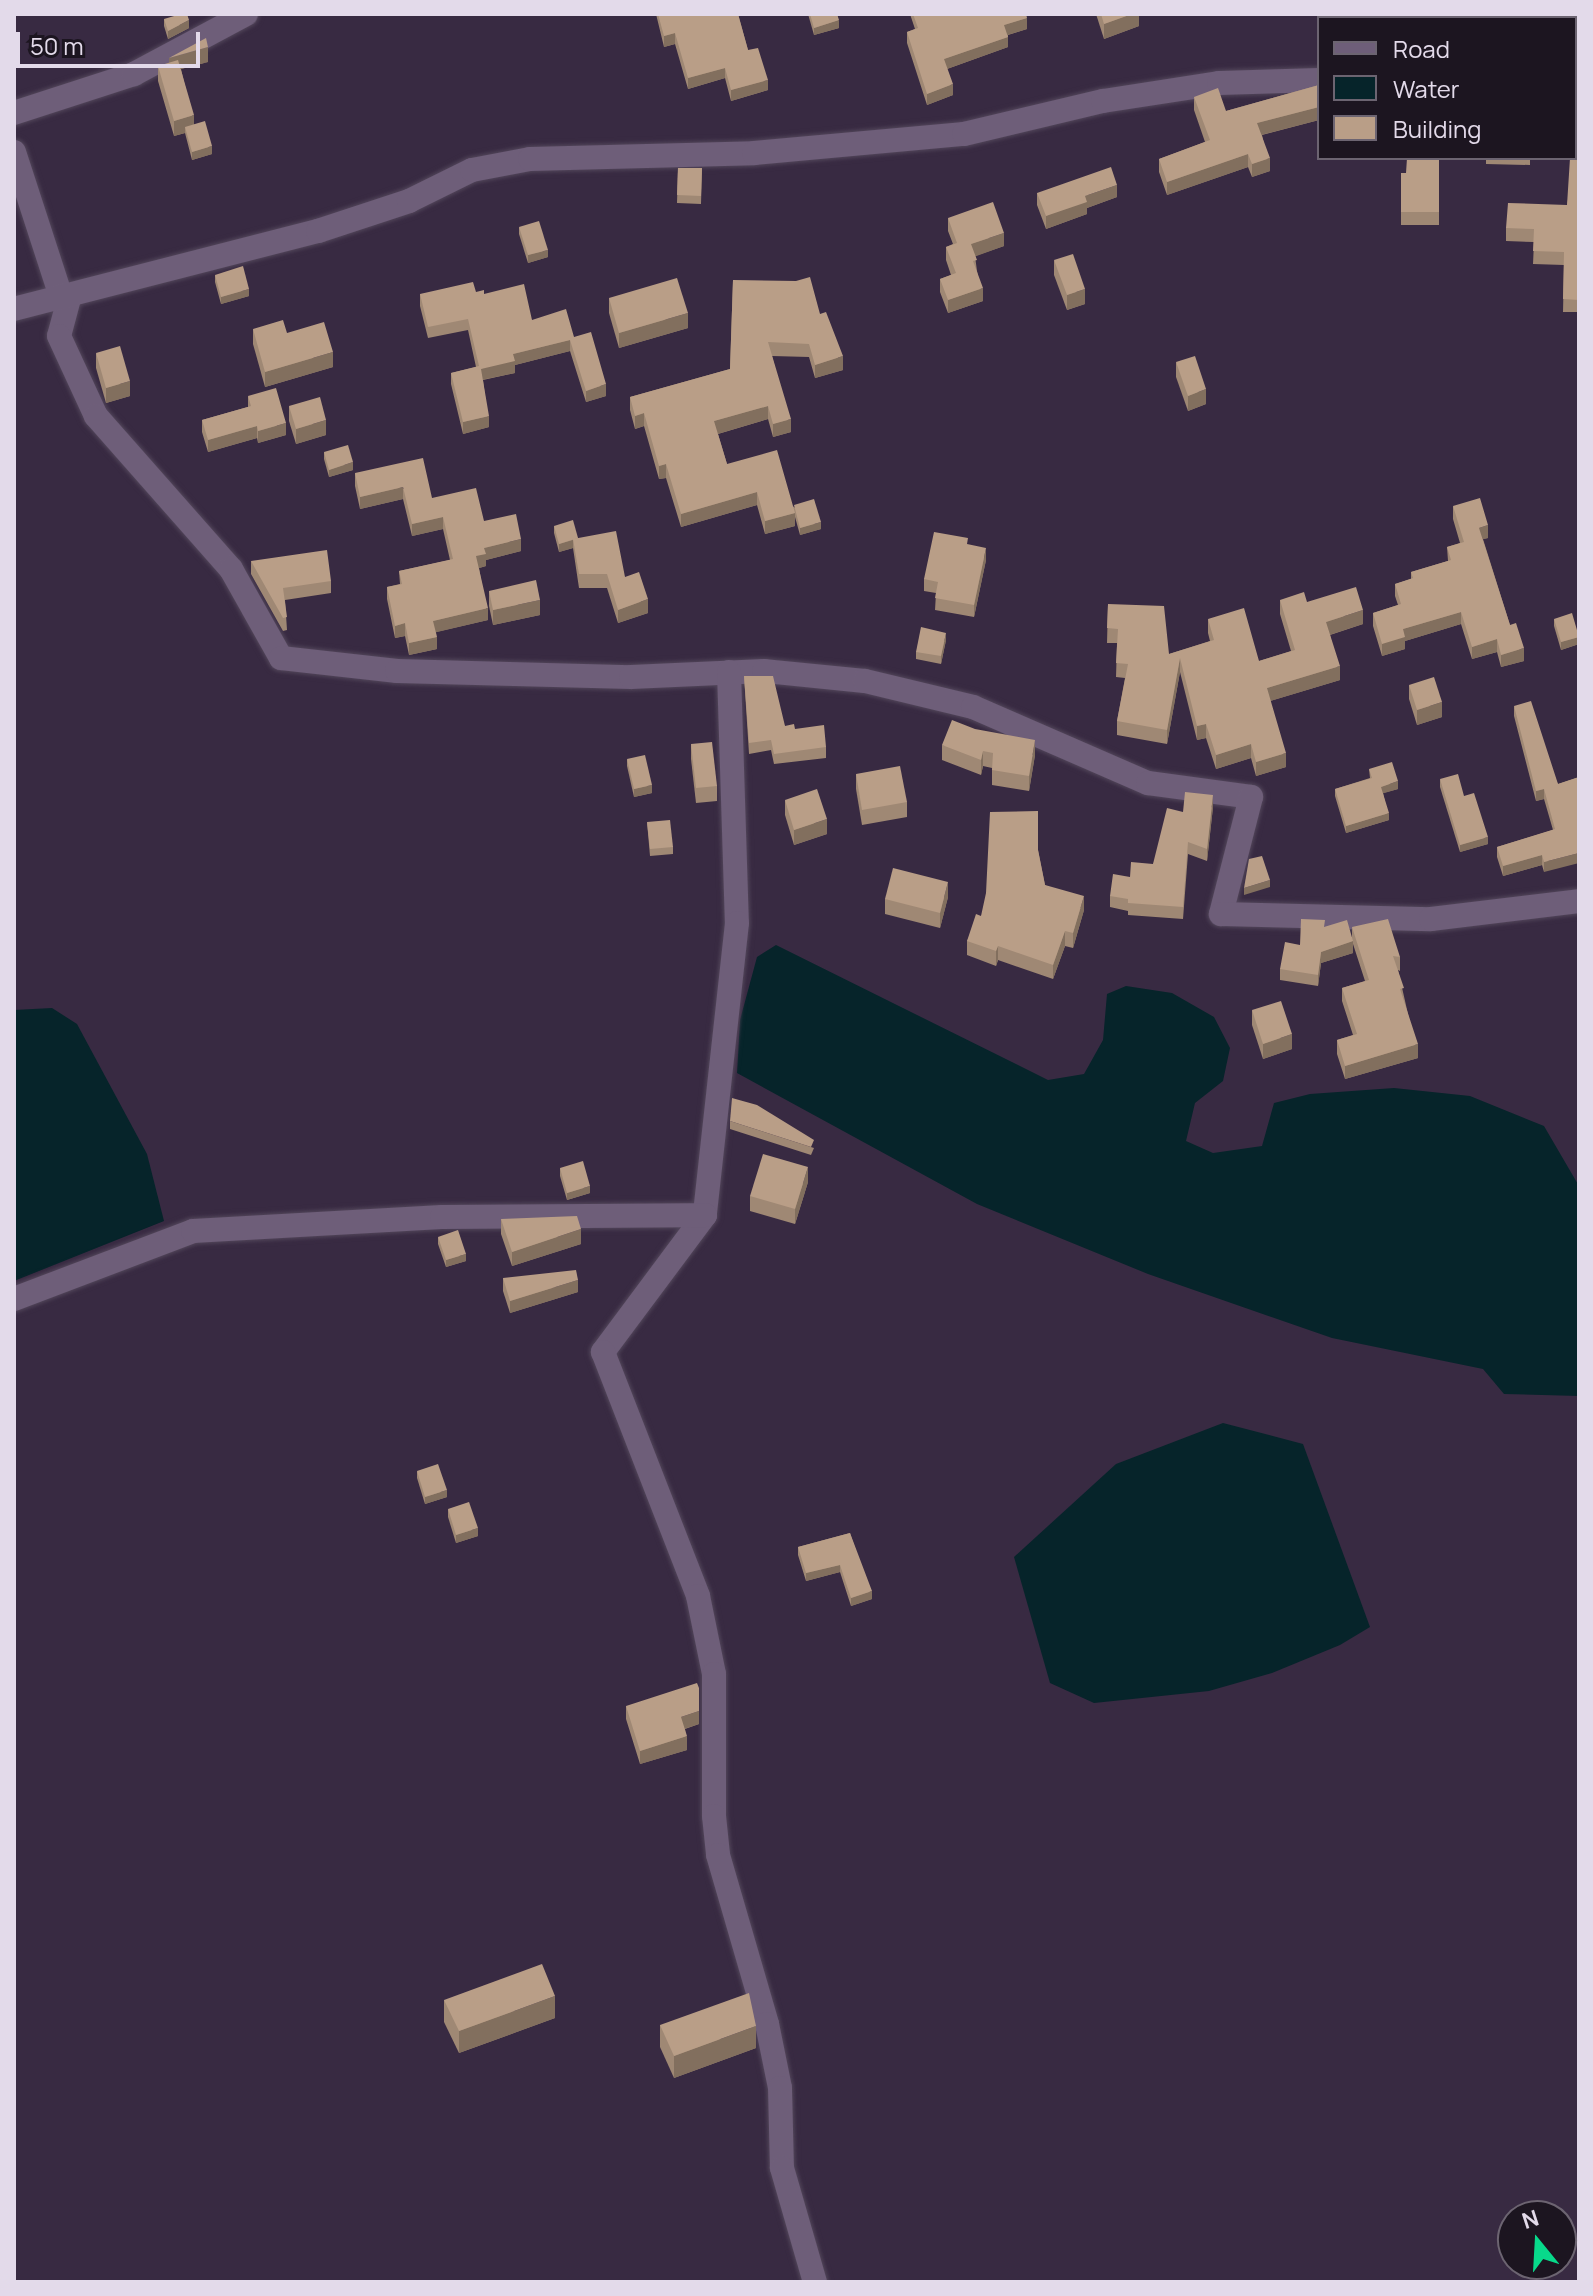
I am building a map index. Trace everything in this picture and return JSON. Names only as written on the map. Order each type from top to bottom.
[{"type":"street","points":[[14,113],[134,74],[246,14]]},
{"type":"street","points":[[14,309],[318,231],[409,201],[472,170],[516,162],[754,153],[964,134],[1103,101],[1219,83],[1317,80]]},
{"type":"street","points":[[14,152],[65,296],[59,336],[96,416],[231,569],[281,658],[397,671],[631,677],[764,671],[880,685],[973,707],[1148,783],[1251,797],[1221,914],[1431,919],[1579,901]]},
{"type":"street","points":[[729,672],[737,923],[705,1215],[603,1352],[698,1596],[714,1674],[714,1816],[718,1855],[767,2024],[780,2088],[782,2168],[806,2280]]},
{"type":"street","points":[[14,1299],[193,1231],[442,1217],[705,1215]]},
{"type":"water","points":[[776,945],[1048,1080],[1084,1074],[1103,1040],[1107,994],[1126,986],[1172,993],[1214,1017],[1230,1048],[1223,1081],[1195,1103],[1186,1141],[1213,1153],[1262,1146],[1274,1103],[1310,1094],[1394,1088],[1470,1096],[1544,1126],[1579,1186],[1579,1396],[1504,1394],[1483,1369],[1332,1338],[1148,1274],[977,1204],[737,1073],[740,1020],[757,957]]},
{"type":"water","points":[[52,1008],[77,1024],[147,1154],[164,1221],[14,1281],[14,1010]]},
{"type":"water","points":[[1223,1423],[1303,1444],[1370,1627],[1340,1645],[1272,1673],[1209,1691],[1094,1703],[1050,1683],[1014,1557],[1116,1464]]},
{"type":"building","points":[[187,14],[189,20],[168,31],[164,19]]},
{"type":"building","points":[[658,14],[738,14],[748,50],[758,48],[768,80],[731,90],[725,68],[688,78],[675,33],[664,36]]},
{"type":"building","points":[[810,14],[837,14],[839,20],[814,28]]},
{"type":"building","points":[[913,14],[1026,14],[1027,18],[1004,25],[1008,37],[944,59],[953,84],[927,94],[907,32],[918,28]]},
{"type":"building","points":[[1101,14],[1132,14],[1104,24]]},
{"type":"building","points":[[1577,22],[1579,23],[1577,49]]},
{"type":"building","points":[[206,38],[208,47],[169,58]]},
{"type":"building","points":[[178,60],[194,115],[174,121],[158,66]]},
{"type":"building","points":[[1317,86],[1317,108],[1257,123],[1270,158],[1252,164],[1248,154],[1167,182],[1159,159],[1210,140],[1194,97],[1218,88],[1226,111]]},
{"type":"building","points":[[205,121],[212,146],[192,152],[185,127]]},
{"type":"building","points":[[1579,145],[1579,300],[1563,299],[1564,252],[1533,251],[1534,229],[1506,228],[1508,203],[1567,205],[1570,160],[1577,160]]},
{"type":"building","points":[[1407,160],[1439,160],[1439,212],[1401,212],[1401,173],[1406,173]]},
{"type":"building","points":[[1111,167],[1117,185],[1085,196],[1087,202],[1046,216],[1037,193]]},
{"type":"building","points":[[678,168],[702,168],[701,196],[677,195]]},
{"type":"building","points":[[993,202],[1004,233],[971,244],[977,260],[973,261],[983,288],[948,300],[940,279],[956,273],[946,247],[957,243],[948,218]]},
{"type":"building","points":[[539,221],[548,250],[528,255],[519,227]]},
{"type":"building","points":[[1073,254],[1085,289],[1067,295],[1054,260]]},
{"type":"building","points":[[243,266],[249,289],[221,297],[215,275]]},
{"type":"building","points":[[810,277],[820,314],[826,312],[843,356],[815,365],[809,344],[768,342],[791,419],[773,424],[768,406],[714,421],[727,464],[777,450],[795,513],[765,521],[757,492],[681,514],[666,464],[659,466],[644,413],[635,416],[630,397],[730,369],[733,280],[796,281]]},
{"type":"building","points":[[677,278],[688,313],[619,333],[609,298]]},
{"type":"building","points":[[473,282],[476,292],[484,290],[484,294],[524,284],[532,320],[566,309],[574,337],[591,332],[606,384],[586,391],[570,340],[513,354],[515,361],[481,369],[489,416],[463,422],[451,373],[479,366],[468,319],[428,327],[420,294]]},
{"type":"building","points":[[283,320],[287,333],[324,322],[333,352],[265,372],[253,329]]},
{"type":"building","points":[[120,346],[130,381],[106,388],[96,353]]},
{"type":"building","points":[[1195,356],[1206,389],[1188,396],[1176,362]]},
{"type":"building","points":[[276,388],[286,423],[258,431],[257,426],[208,440],[202,420],[251,406],[248,396]]},
{"type":"building","points":[[320,397],[326,420],[296,429],[289,406]]},
{"type":"building","points":[[348,445],[353,462],[329,470],[324,452]]},
{"type":"building","points":[[423,458],[432,498],[476,488],[484,521],[516,514],[521,539],[484,548],[486,554],[476,556],[488,608],[433,621],[437,637],[409,643],[405,623],[395,626],[387,587],[402,584],[399,571],[453,559],[443,517],[412,524],[403,487],[360,497],[355,473]]},
{"type":"building","points":[[1480,498],[1488,525],[1479,528],[1510,625],[1516,623],[1524,648],[1501,655],[1497,639],[1472,647],[1461,612],[1403,629],[1405,637],[1382,644],[1373,613],[1401,604],[1395,584],[1413,578],[1411,572],[1451,560],[1447,547],[1464,542],[1453,506]]},
{"type":"building","points":[[814,499],[821,522],[800,528],[794,505]]},
{"type":"building","points":[[573,520],[578,538],[559,544],[554,526]]},
{"type":"building","points":[[616,531],[625,577],[639,572],[648,599],[618,610],[607,574],[579,574],[573,539]]},
{"type":"building","points":[[934,532],[968,538],[967,544],[986,548],[974,605],[935,598],[938,582],[924,579]]},
{"type":"building","points":[[327,550],[331,581],[283,588],[287,617],[283,618],[251,561]]},
{"type":"building","points":[[536,580],[540,600],[493,610],[489,591]]},
{"type":"building","points":[[1356,587],[1363,610],[1326,622],[1340,666],[1267,688],[1286,753],[1256,762],[1251,744],[1216,755],[1206,724],[1197,726],[1180,658],[1167,730],[1117,721],[1128,664],[1116,663],[1118,629],[1107,628],[1108,604],[1164,606],[1169,654],[1214,640],[1208,619],[1244,608],[1259,661],[1295,650],[1280,600],[1304,592],[1307,602]]},
{"type":"building","points":[[1572,613],[1579,637],[1561,642],[1554,619]]},
{"type":"building","points":[[921,627],[946,633],[941,656],[916,652]]},
{"type":"building","points":[[744,676],[773,676],[785,726],[794,724],[795,729],[824,725],[826,747],[774,754],[771,740],[749,743]]},
{"type":"building","points":[[1434,677],[1442,702],[1417,710],[1409,685]]},
{"type":"building","points":[[1531,701],[1558,784],[1579,777],[1579,853],[1544,862],[1542,855],[1503,866],[1497,847],[1555,829],[1544,789],[1536,791],[1514,706]]},
{"type":"building","points":[[952,720],[975,729],[1035,740],[1029,776],[992,770],[993,753],[983,751],[981,760],[942,745]]},
{"type":"building","points":[[712,742],[717,786],[696,788],[691,744]]},
{"type":"building","points":[[645,755],[652,785],[634,789],[627,759]]},
{"type":"building","points":[[1392,762],[1398,781],[1381,787],[1389,813],[1346,826],[1335,789],[1372,778],[1369,769]]},
{"type":"building","points":[[900,766],[907,802],[862,810],[856,774]]},
{"type":"building","points":[[1458,774],[1464,796],[1474,793],[1488,837],[1460,845],[1440,779]]},
{"type":"building","points":[[817,789],[827,819],[794,830],[785,800]]},
{"type":"building","points":[[1185,792],[1213,795],[1207,849],[1188,842],[1183,907],[1128,903],[1128,899],[1110,896],[1113,874],[1130,877],[1131,862],[1153,864],[1167,808],[1183,812]]},
{"type":"building","points":[[1038,811],[1038,850],[1045,885],[1084,896],[1073,933],[1065,931],[1053,965],[998,946],[996,951],[967,941],[976,914],[981,916],[986,893],[990,812]]},
{"type":"building","points":[[670,820],[673,847],[650,849],[647,822]]},
{"type":"building","points":[[1262,856],[1270,880],[1244,888],[1249,859]]},
{"type":"building","points":[[893,868],[948,882],[940,913],[885,899]]},
{"type":"building","points":[[1301,919],[1325,920],[1324,927],[1347,920],[1353,941],[1321,952],[1318,975],[1280,969],[1285,942],[1300,945]]},
{"type":"building","points":[[1388,919],[1400,957],[1393,956],[1404,988],[1400,989],[1418,1044],[1345,1066],[1337,1040],[1357,1034],[1342,988],[1369,980],[1352,927]]},
{"type":"building","points":[[1281,1001],[1292,1034],[1263,1044],[1252,1010]]},
{"type":"building","points":[[732,1098],[757,1105],[814,1140],[811,1147],[730,1121]]},
{"type":"building","points":[[763,1154],[808,1167],[795,1209],[750,1196]]},
{"type":"building","points":[[583,1161],[590,1186],[567,1193],[560,1168]]},
{"type":"building","points":[[577,1216],[581,1229],[512,1252],[501,1219]]},
{"type":"building","points":[[458,1230],[466,1254],[446,1260],[438,1237]]},
{"type":"building","points":[[576,1270],[578,1280],[510,1301],[503,1278]]},
{"type":"building","points":[[438,1464],[447,1490],[425,1497],[417,1471]]},
{"type":"building","points":[[469,1502],[478,1528],[456,1535],[448,1509]]},
{"type":"building","points":[[850,1533],[872,1591],[851,1598],[840,1565],[806,1573],[798,1547]]},
{"type":"building","points":[[697,1683],[699,1711],[681,1717],[687,1736],[640,1751],[626,1706]]},
{"type":"building","points":[[542,1964],[555,1996],[459,2031],[444,2000]]},
{"type":"building","points":[[749,1993],[756,2026],[674,2056],[660,2025]]}]
